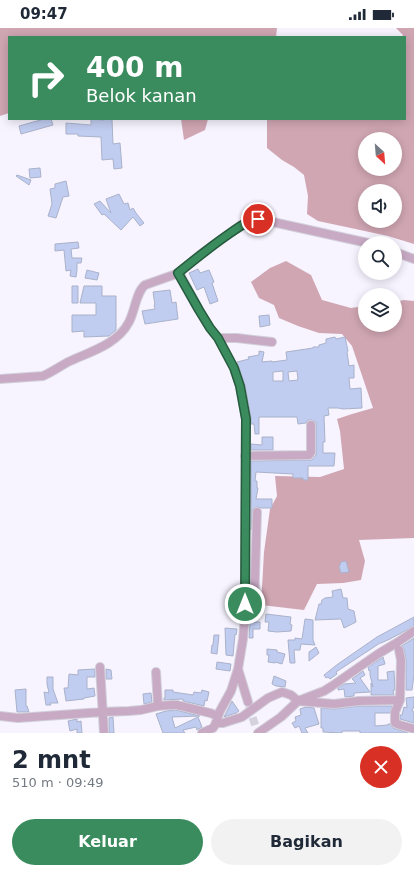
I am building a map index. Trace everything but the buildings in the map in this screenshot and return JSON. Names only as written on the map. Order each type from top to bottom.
[{"type":"street","points":[[0,379],[43,376],[107,343],[119,335],[129,322],[142,287],[178,273],[201,254],[240,226],[253,220],[258,219],[358,241]]},
{"type":"street","points":[[402,255],[414,259]]},
{"type":"street","points":[[178,273],[210,328],[218,338],[234,368],[240,386],[246,419],[245,616],[243,639],[238,669],[231,691],[213,728],[202,733]]},
{"type":"street","points":[[218,338],[238,338],[272,342]]},
{"type":"street","points":[[245,456],[309,455],[312,452],[311,425]]},
{"type":"street","points":[[245,616],[251,612],[254,607],[257,512]]},
{"type":"street","points":[[257,731],[281,717],[298,701],[324,691],[414,631]]},
{"type":"street","points":[[399,650],[401,660],[400,700],[395,712],[395,723],[414,729]]},
{"type":"street","points":[[100,667],[104,733]]},
{"type":"street","points":[[238,669],[248,702]]},
{"type":"street","points":[[156,672],[158,706]]},
{"type":"street","points":[[0,716],[18,718],[141,710],[158,706],[177,705],[210,713],[223,723],[242,717],[268,698],[280,692],[285,692],[298,701],[314,703],[334,704],[359,701],[400,700]]},
{"type":"shaded area","points":[[0,28],[277,28],[276,36],[8,36],[8,113],[0,116]]},
{"type":"shaded area","points":[[396,28],[414,28],[414,244],[402,240],[402,236],[388,236],[318,221],[307,214],[308,196],[304,175],[267,148],[267,120],[406,120],[406,36],[402,36]]},
{"type":"shaded area","points":[[181,120],[208,120],[205,130],[184,140]]},
{"type":"shaded area","points":[[286,261],[311,275],[322,300],[351,308],[358,307],[358,332],[402,332],[402,300],[414,301],[414,538],[359,540],[365,561],[361,580],[343,583],[317,584],[304,610],[261,605],[264,552],[270,509],[277,496],[275,476],[320,477],[344,469],[340,431],[337,419],[373,408],[352,346],[342,334],[319,333],[279,318],[274,305],[259,298],[251,282],[270,268]]},
{"type":"tunnel","points":[[249,706],[256,728]]},
{"type":"route","points":[[245,604],[246,419],[240,386],[234,368],[218,338],[210,328],[178,273],[201,254],[240,226],[258,219]]}]
